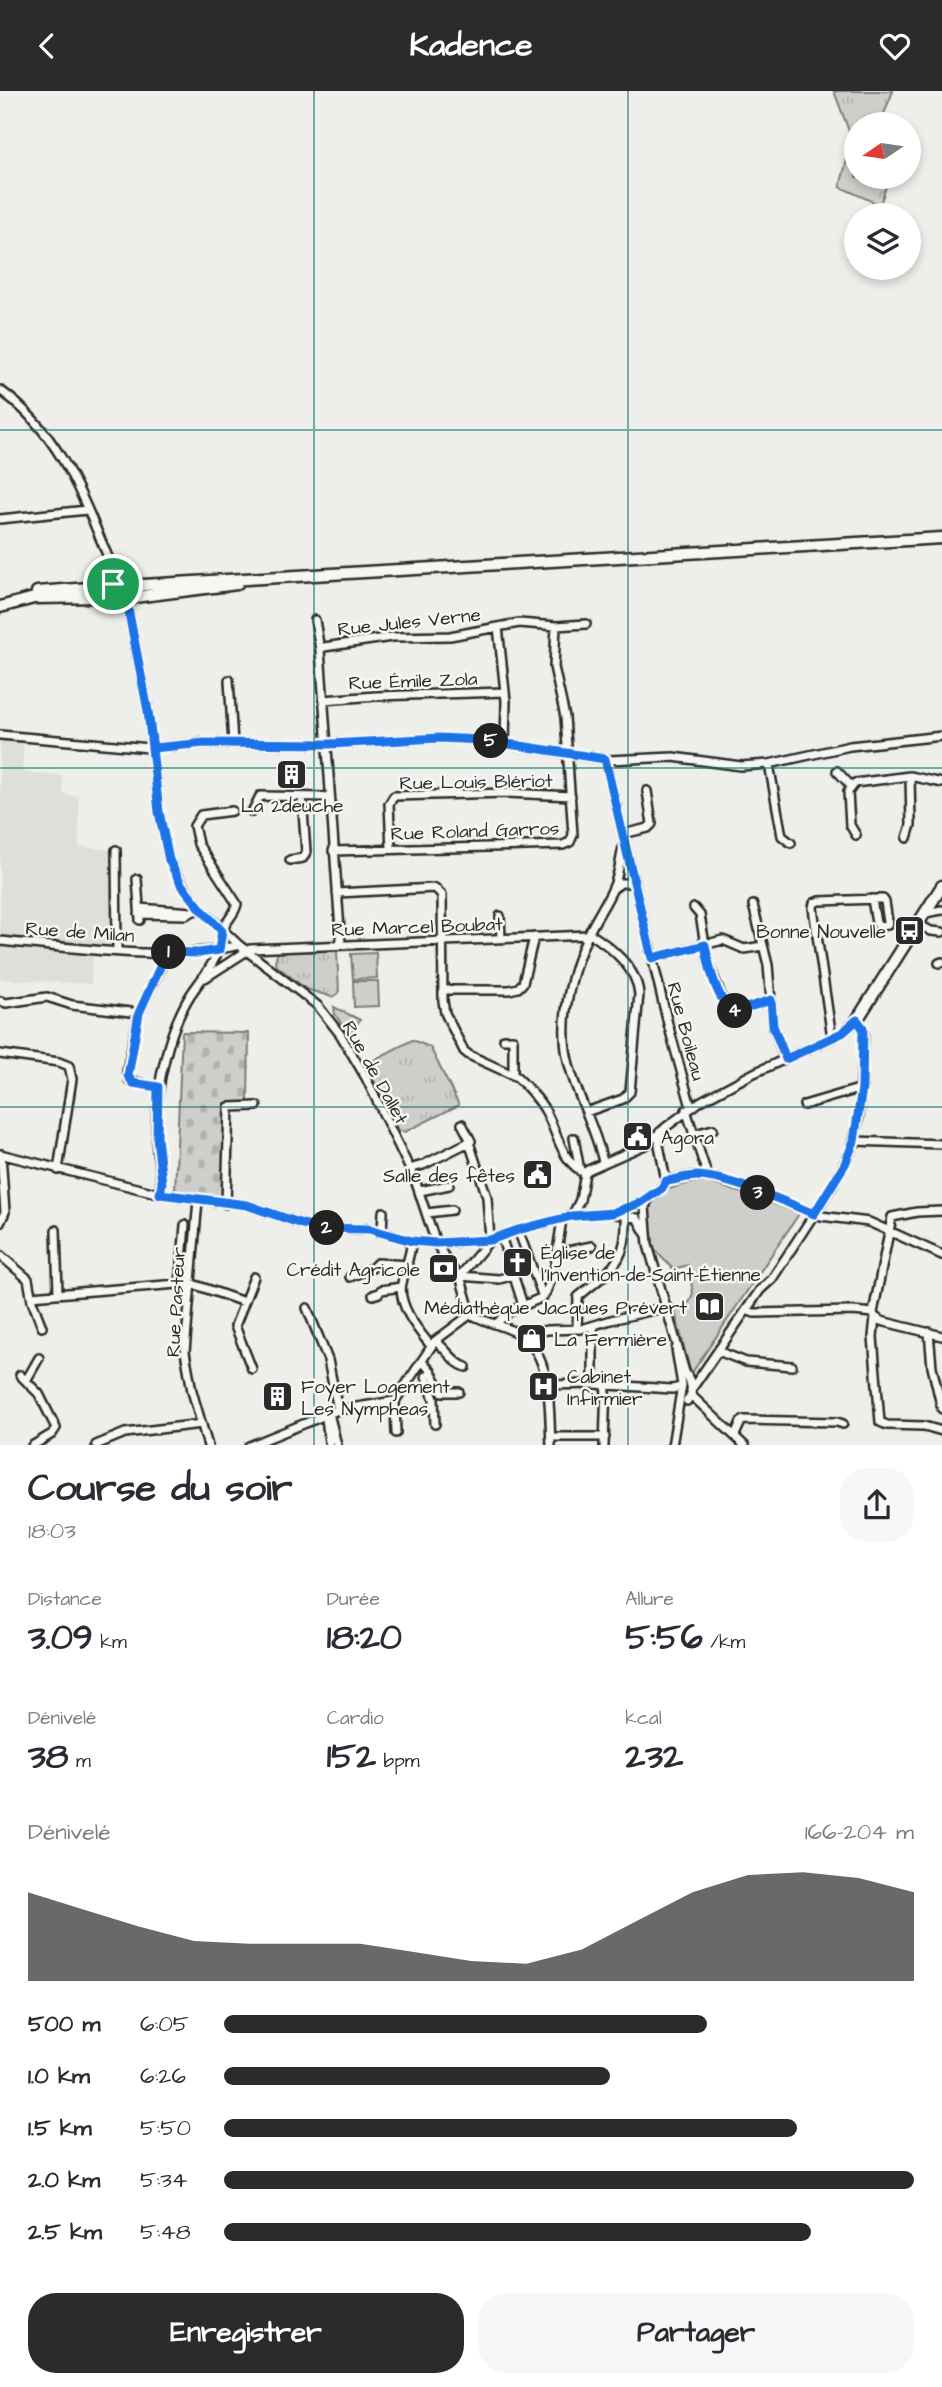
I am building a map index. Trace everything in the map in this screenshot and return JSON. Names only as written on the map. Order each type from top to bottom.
[{"type":"main road","points":[[0,600],[24,594],[103,587],[125,578],[143,585],[942,538]]},
{"type":"main road","points":[[0,607],[34,598],[104,597],[120,603],[265,579]]},
{"type":"main road","points":[[114,599],[111,593],[116,582]]},
{"type":"main road","points":[[130,600],[136,589],[133,583]]},
{"type":"main road","points":[[857,1020],[942,886]]},
{"type":"street","points":[[0,390],[28,412],[54,443],[72,474],[116,582]]},
{"type":"street","points":[[0,519],[87,510]]},
{"type":"street","name":"Rue de Dallet","points":[[130,600],[148,711],[160,820],[169,860],[181,884],[222,931],[318,1006],[340,1034],[410,1168],[436,1243],[452,1269],[460,1276]]},
{"type":"street","points":[[315,620],[320,650],[341,944]]},
{"type":"street","name":"Rue Jules Verne","points":[[320,650],[328,646],[392,637],[450,636],[526,623],[556,626],[586,624]]},
{"type":"street","name":"Rue Roland Garros","points":[[333,851],[563,845],[570,842],[573,835],[565,717],[554,667],[556,626]]},
{"type":"street","points":[[498,627],[507,713],[505,743]]},
{"type":"street","points":[[229,680],[233,743]]},
{"type":"street","name":"Rue Émile Zola","points":[[323,700],[505,692]]},
{"type":"street","points":[[0,735],[153,748],[233,743],[326,744],[439,738],[505,743],[605,759],[673,757],[741,766],[769,764],[850,746],[942,736]]},
{"type":"street","name":"Rue Boileau","points":[[605,759],[695,1135],[708,1177]]},
{"type":"street","points":[[769,764],[782,836],[791,843]]},
{"type":"street","points":[[837,771],[850,786]]},
{"type":"street","points":[[850,786],[870,780],[911,776],[942,783]]},
{"type":"street","points":[[907,838],[911,825],[911,776]]},
{"type":"street","points":[[850,786],[850,825],[856,835]]},
{"type":"street","points":[[603,1162],[568,1058],[565,1035],[574,977],[589,934],[613,888],[620,868],[624,838],[652,824],[647,791]]},
{"type":"street","name":"Rue Louis Blériot","points":[[391,849],[389,804],[394,796],[507,793],[571,796]]},
{"type":"street","points":[[252,812],[260,796],[329,797]]},
{"type":"street","points":[[290,860],[303,858],[306,852],[302,797]]},
{"type":"street","points":[[202,981],[222,931],[235,912],[237,904],[198,843],[194,825],[201,815],[232,811]]},
{"type":"street","points":[[116,850],[117,950]]},
{"type":"street","points":[[620,868],[631,868]]},
{"type":"street","points":[[138,879],[139,914],[192,912],[200,908]]},
{"type":"street","points":[[613,888],[621,884],[635,883]]},
{"type":"street","points":[[337,893],[435,888],[442,895],[443,1008],[464,1051],[513,1075],[523,1083],[542,1105],[570,1164],[582,1172]]},
{"type":"street","points":[[832,1038],[814,903],[872,899]]},
{"type":"street","points":[[753,905],[768,965],[773,1026],[786,1059]]},
{"type":"street","points":[[694,908],[700,915],[710,968],[730,1010],[736,1011],[771,1000]]},
{"type":"street","points":[[925,913],[942,910]]},
{"type":"street","points":[[500,916],[501,938]]},
{"type":"street","points":[[918,924],[930,931],[942,932]]},
{"type":"street","points":[[586,1112],[623,1099],[630,1092],[639,994],[638,985],[629,967],[589,934]]},
{"type":"street","name":"Rue Marcel Boubat","points":[[248,952],[276,947],[589,934]]},
{"type":"street","points":[[444,990],[518,988],[524,979],[534,937]]},
{"type":"street","points":[[652,958],[727,940],[744,949],[762,946]]},
{"type":"street","name":"Rue de Milan","points":[[0,941],[215,954],[239,945]]},
{"type":"street","points":[[158,1087],[133,1083],[128,1076],[139,1013],[160,967],[162,952]]},
{"type":"street","points":[[160,1194],[162,1183],[156,1127],[158,1087],[175,1028],[191,994],[202,981],[248,952]]},
{"type":"street","points":[[215,954],[226,964]]},
{"type":"street","points":[[0,1001],[6,1003],[47,997],[72,1005],[139,1013]]},
{"type":"street","points":[[582,1172],[647,1144],[689,1109],[842,1033],[857,1020],[864,1033],[862,1088],[854,1141],[845,1164],[772,1279],[760,1290],[687,1392],[672,1445]]},
{"type":"street","points":[[504,1039],[513,1039],[513,1075]]},
{"type":"street","points":[[0,1054],[59,1062],[69,1066],[72,1079],[58,1170]]},
{"type":"street","points":[[804,1105],[862,1088]]},
{"type":"street","points":[[226,1204],[229,1107],[257,1106]]},
{"type":"street","points":[[460,1276],[490,1240],[487,1197],[471,1141],[462,1123]]},
{"type":"street","points":[[695,1135],[713,1129]]},
{"type":"street","points":[[612,1213],[648,1199],[662,1188],[666,1181],[659,1145],[660,1132]]},
{"type":"street","points":[[572,1216],[580,1200],[582,1172],[574,1138]]},
{"type":"street","points":[[854,1141],[942,1144]]},
{"type":"street","points":[[410,1168],[423,1165],[470,1142]]},
{"type":"street","points":[[647,1144],[659,1145]]},
{"type":"street","points":[[0,1223],[5,1212],[0,1154],[160,1194],[247,1205],[302,1224],[323,1228],[369,1229],[412,1241],[436,1243],[490,1240],[572,1216],[612,1213],[626,1215],[641,1222],[646,1234],[675,1338],[677,1363],[687,1392],[745,1445]]},
{"type":"street","points":[[666,1181],[692,1176],[708,1177],[814,1214],[869,1222],[942,1255]]},
{"type":"street","points":[[420,1191],[449,1185]]},
{"type":"street","points":[[646,1234],[645,1207],[648,1199]]},
{"type":"street","name":"Rue Pasteur","points":[[198,1200],[186,1359],[208,1445]]},
{"type":"street","points":[[427,1213],[452,1210]]},
{"type":"street","points":[[942,1211],[892,1217],[874,1315],[873,1337],[880,1422],[887,1425],[924,1426],[942,1431]]},
{"type":"street","points":[[382,1232],[383,1212]]},
{"type":"street","points":[[577,1329],[578,1297],[619,1260],[626,1215]]},
{"type":"street","points":[[496,1323],[509,1312],[542,1297],[554,1272],[562,1219]]},
{"type":"street","points":[[180,1284],[185,1225]]},
{"type":"street","points":[[56,1230],[58,1293]]},
{"type":"street","points":[[518,1230],[542,1297]]},
{"type":"street","points":[[501,1236],[512,1276],[524,1305]]},
{"type":"street","points":[[412,1241],[401,1287],[402,1304],[433,1344],[449,1352],[457,1364],[466,1367]]},
{"type":"street","points":[[557,1253],[592,1246]]},
{"type":"street","points":[[0,1255],[29,1279],[31,1296],[42,1327]]},
{"type":"street","points":[[350,1277],[372,1268],[377,1263],[408,1265]]},
{"type":"street","points":[[460,1276],[499,1279],[512,1276]]},
{"type":"street","points":[[460,1276],[471,1314]]},
{"type":"street","points":[[252,1369],[235,1326],[254,1277]]},
{"type":"street","points":[[31,1296],[190,1283],[244,1302]]},
{"type":"street","points":[[373,1295],[381,1290],[401,1287]]},
{"type":"street","points":[[522,1336],[547,1329],[593,1326],[667,1307]]},
{"type":"street","points":[[307,1308],[328,1360],[338,1410]]},
{"type":"street","points":[[746,1310],[754,1313],[853,1311],[942,1336]]},
{"type":"street","points":[[396,1433],[395,1401],[433,1344],[471,1314]]},
{"type":"street","points":[[471,1314],[522,1336],[533,1349],[543,1366],[548,1385],[551,1441],[605,1441],[606,1384]]},
{"type":"street","points":[[593,1326],[593,1384]]},
{"type":"street","points":[[929,1332],[932,1367],[942,1409]]},
{"type":"street","points":[[718,1352],[746,1362],[792,1366]]},
{"type":"street","points":[[32,1445],[52,1434],[56,1428],[39,1394],[23,1377],[39,1358]]},
{"type":"street","points":[[422,1361],[432,1392],[435,1424]]},
{"type":"street","points":[[422,1361],[431,1370],[442,1392],[459,1392]]},
{"type":"street","points":[[548,1385],[606,1384],[687,1392]]},
{"type":"street","points":[[249,1445],[327,1413],[395,1401]]},
{"type":"street","points":[[327,1413],[333,1443]]},
{"type":"street","points":[[735,1435],[744,1420],[843,1424]]},
{"type":"street","points":[[96,1445],[125,1433],[202,1424]]},
{"type":"shaded area","points":[[0,738],[24,740],[22,772],[62,775],[63,794],[79,796],[79,847],[114,850],[115,939],[112,944],[97,945],[93,953],[91,984],[0,979]]},
{"type":"green space","points":[[834,91],[893,91],[885,112],[844,112],[844,118]]},
{"type":"green space","points":[[844,171],[844,189],[840,187]]},
{"type":"green space","points":[[844,189],[885,189],[881,203]]},
{"type":"green space","points":[[337,951],[339,993],[332,997],[306,989],[277,966],[275,961],[278,952]]},
{"type":"green space","points":[[376,953],[377,978],[353,979],[351,954]]},
{"type":"green space","points":[[353,981],[378,981],[379,1006],[354,1007]]},
{"type":"green space","points":[[334,1007],[360,1020],[353,1030],[347,1033],[335,1014]]},
{"type":"green space","points":[[182,1032],[249,1033],[248,1102],[225,1103],[222,1198],[175,1191]]},
{"type":"green space","points":[[412,1040],[430,1047],[459,1105],[405,1132],[398,1130],[366,1064]]},
{"type":"green space","points":[[709,1180],[801,1211],[691,1374],[674,1308],[689,1303],[693,1293],[688,1265],[673,1269],[657,1252],[649,1221],[651,1207],[657,1196],[682,1185]]},
{"type":"place","name":"La 2deuche","points":[[292,774]]},
{"type":"place","name":"Bonne Nouvelle","points":[[909,931]]},
{"type":"place","name":"Agora","points":[[638,1137]]},
{"type":"place","name":"Salle des fêtes","points":[[538,1175]]},
{"type":"place","name":"Église de l'Invention-de-Saint-Étienne","points":[[518,1263]]},
{"type":"place","name":"Crédit Agricole","points":[[443,1269]]},
{"type":"place","name":"Médiathèque Jacques Prévert","points":[[710,1307]]},
{"type":"place","name":"La Fermière","points":[[531,1339]]},
{"type":"place","name":"Cabinet Infirmier","points":[[544,1387]]},
{"type":"place","name":"Foyer Logement Les Nympheas","points":[[278,1397]]},
{"type":"route","points":[[113,584],[111,593],[114,599],[127,603],[132,621],[148,711],[152,738],[159,812],[161,827],[169,860],[181,884],[222,931],[219,950],[199,953],[162,952],[160,967],[139,1013],[127,1071],[129,1080],[133,1083],[158,1087],[156,1116],[162,1183],[160,1194],[247,1205],[292,1222],[323,1228],[369,1229],[412,1241],[436,1243],[490,1240],[572,1216],[612,1213],[640,1203],[662,1188],[666,1181],[692,1176],[708,1177],[754,1191],[814,1214],[845,1164],[854,1141],[862,1088],[863,1028],[857,1020],[842,1033],[786,1059],[773,1026],[771,1000],[736,1011],[726,1007],[710,968],[705,945],[652,958],[605,759],[482,740],[439,738],[330,744],[205,743],[153,748],[152,738],[148,711],[140,668],[132,621],[129,611],[127,603],[134,597],[136,589],[133,583],[125,578],[113,584]]}]
